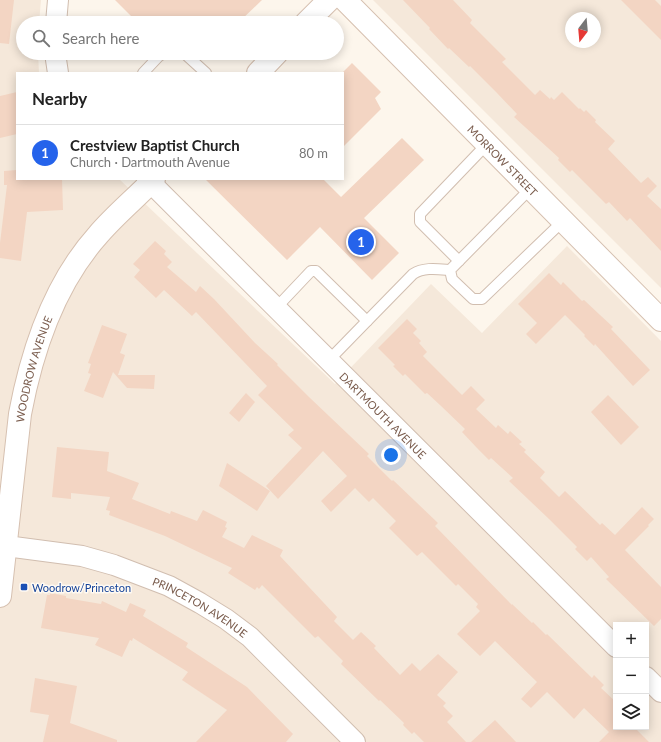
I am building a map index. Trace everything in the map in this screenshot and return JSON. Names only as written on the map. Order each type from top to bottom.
[{"type":"street","points":[[57,16],[58,0]]},
{"type":"street","points":[[313,16],[329,0]]},
{"type":"street","name":"MORROW STREET","points":[[345,0],[661,320]]},
{"type":"street","points":[[56,60],[58,72]]},
{"type":"street","points":[[259,72],[270,60]]},
{"type":"street","name":"DARTMOUTH AVENUE","points":[[151,180],[276,308],[613,644]]},
{"type":"street","name":"WOODROW AVENUE","points":[[0,596],[20,414],[26,384],[40,335],[51,308],[64,283],[80,258],[98,235],[151,180]]},
{"type":"street","name":"PRINCETON AVENUE","points":[[6,546],[82,556],[114,565],[169,586],[200,603],[226,619],[250,637],[355,742]]},
{"type":"street","points":[[649,680],[661,692]]},
{"type":"lane","points":[[144,72],[155,60]]},
{"type":"lane","points":[[192,60],[205,72]]},
{"type":"lane","points":[[459,261],[420,222],[420,214],[487,144]]},
{"type":"lane","points":[[329,360],[413,274],[417,271],[430,269],[450,270],[531,188]]},
{"type":"lane","points":[[450,270],[452,279],[473,299],[482,299],[563,221]]},
{"type":"lane","points":[[276,308],[311,271],[316,271],[367,321]]},
{"type":"shaded area","points":[[0,0],[41,0],[40,16],[16,16],[16,60],[38,60],[39,72],[16,72],[16,180],[120,180],[335,384],[431,284],[482,333],[567,246],[661,341],[661,742],[0,742]]},
{"type":"shaded area","points":[[373,0],[661,0],[661,288]]},
{"type":"building","points":[[0,0],[14,0],[9,44],[0,43]]},
{"type":"building","points":[[115,0],[262,0],[245,16],[131,16]]},
{"type":"building","points":[[403,0],[453,0],[472,20],[470,23],[506,59],[502,62],[535,95],[540,90],[550,99],[551,97],[554,100],[562,92],[579,109],[580,108],[584,112],[586,110],[596,120],[595,122],[615,141],[608,149],[641,183],[648,177],[657,186],[647,196],[661,209],[661,251],[630,218],[627,221],[609,202],[606,204],[572,170],[570,172],[558,160],[559,158],[514,117],[517,114],[497,93],[470,66],[469,67],[449,48],[448,49]]},
{"type":"building","points":[[621,0],[655,0],[661,6],[661,40]]},
{"type":"building","points":[[352,63],[381,92],[375,98],[381,109],[344,146],[344,72]]},
{"type":"building","points":[[16,92],[16,134],[0,138],[0,96]]},
{"type":"building","points":[[402,138],[424,160],[364,218],[399,253],[372,280],[320,227],[287,260],[206,180],[324,180],[341,197]]},
{"type":"building","points":[[16,170],[16,180],[62,180],[63,210],[27,212],[21,261],[0,258],[0,243],[7,185],[4,185],[4,171]]},
{"type":"building","points":[[155,241],[166,251],[164,254],[172,262],[167,267],[196,292],[200,286],[214,299],[309,397],[369,454],[367,456],[392,481],[393,480],[438,523],[435,526],[512,605],[546,635],[547,634],[592,678],[594,675],[604,685],[601,688],[613,699],[613,730],[637,730],[649,742],[599,742],[609,732],[584,708],[574,719],[547,692],[531,708],[521,699],[537,682],[495,641],[480,656],[457,634],[480,611],[476,607],[478,604],[458,584],[456,586],[422,552],[417,556],[389,528],[396,521],[373,498],[369,502],[355,488],[331,512],[321,501],[347,476],[323,451],[278,499],[266,486],[302,448],[288,435],[294,430],[258,395],[267,386],[196,312],[192,316],[164,290],[156,298],[134,277],[140,270],[133,264]]},
{"type":"building","points":[[549,273],[561,285],[563,282],[582,301],[584,300],[613,327],[611,329],[650,370],[633,386],[595,344],[594,346],[565,315],[536,344],[526,334],[537,323],[518,304]]},
{"type":"building","points":[[407,319],[417,329],[413,333],[421,341],[419,343],[427,352],[423,356],[462,395],[471,386],[485,400],[476,409],[496,428],[498,425],[508,434],[510,431],[522,442],[519,444],[526,450],[524,452],[545,472],[540,478],[559,497],[565,491],[600,525],[602,523],[615,535],[642,507],[654,519],[625,550],[661,587],[661,619],[654,626],[606,579],[609,577],[591,557],[587,561],[575,549],[577,547],[509,481],[513,478],[491,458],[489,460],[477,448],[462,432],[465,429],[427,393],[425,394],[405,374],[403,376],[393,366],[395,365],[378,348]]},
{"type":"building","points":[[102,325],[127,334],[120,353],[125,355],[118,375],[155,375],[154,389],[127,388],[113,372],[103,398],[84,391],[91,374],[88,373],[91,364],[88,363]]},
{"type":"building","points":[[246,393],[255,402],[239,422],[229,413]]},
{"type":"building","points":[[608,395],[639,427],[621,445],[591,412]]},
{"type":"building","points":[[57,447],[109,452],[107,471],[139,483],[132,499],[170,514],[171,511],[197,521],[203,510],[227,522],[225,527],[227,528],[222,537],[244,548],[252,535],[283,550],[280,556],[337,617],[334,621],[353,640],[361,632],[376,646],[374,648],[400,675],[412,663],[420,671],[438,654],[458,672],[437,695],[446,703],[443,706],[453,716],[447,722],[466,742],[424,742],[414,732],[412,734],[403,725],[404,723],[341,664],[343,661],[318,636],[315,638],[262,585],[259,589],[257,587],[255,590],[228,573],[232,568],[165,536],[109,515],[110,511],[106,510],[110,497],[71,493],[71,499],[52,497]]},
{"type":"building","points":[[227,463],[270,491],[257,511],[219,486]]},
{"type":"building","points":[[50,593],[66,596],[66,598],[101,604],[102,601],[126,612],[130,603],[146,610],[143,616],[188,643],[186,647],[247,687],[293,734],[286,742],[196,742],[227,710],[182,680],[188,672],[133,638],[132,641],[130,640],[122,657],[95,645],[99,638],[41,628],[47,595],[50,595]]},
{"type":"building","points":[[35,678],[77,686],[70,723],[117,740],[117,742],[43,742],[49,715],[30,712]]},
{"type":"building","points":[[495,720],[516,742],[471,742]]},
{"type":"place","name":"Crestview Baptist Church","points":[[361,242]]},
{"type":"place","name":"Woodrow/Princeton","points":[[24,587]]}]
